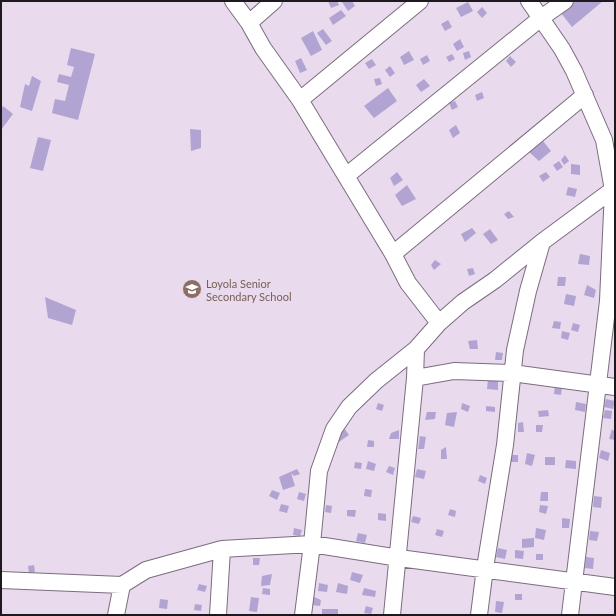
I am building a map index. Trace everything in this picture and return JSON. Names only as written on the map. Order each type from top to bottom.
[{"type":"street","points":[[233,1],[249,23],[263,48],[300,100],[393,254],[408,283],[439,323]]},
{"type":"street","points":[[249,23],[274,1]]},
{"type":"street","points":[[300,100],[420,1]]},
{"type":"street","points":[[529,1],[562,49],[584,95],[604,140],[614,189],[608,301],[570,615]]},
{"type":"street","points":[[346,176],[564,1]]},
{"type":"street","points":[[393,254],[584,95]]},
{"type":"street","points":[[303,615],[319,471],[334,429],[349,407],[376,381],[416,349],[439,323],[463,302],[495,280],[542,242],[614,189]]},
{"type":"street","points":[[479,615],[505,445],[515,350],[542,242]]},
{"type":"street","points":[[392,615],[415,378],[416,349]]},
{"type":"street","points":[[415,378],[454,371],[512,373],[615,387]]},
{"type":"street","points":[[1,580],[122,585],[146,570],[222,549],[312,544],[398,558],[485,568],[615,587]]},
{"type":"street","points":[[218,615],[222,549]]},
{"type":"street","points":[[116,615],[122,585]]},
{"type":"building","points":[[328,1],[337,1],[339,5],[331,8]]},
{"type":"building","points":[[352,1],[355,6],[348,11],[342,2]]},
{"type":"building","points":[[576,1],[603,1],[572,27],[561,13]]},
{"type":"building","points":[[468,2],[473,11],[461,17],[456,8]]},
{"type":"building","points":[[482,7],[487,13],[482,18],[477,12]]},
{"type":"building","points":[[341,10],[346,16],[333,25],[329,18]]},
{"type":"building","points":[[448,20],[452,27],[445,31],[441,24]]},
{"type":"building","points":[[323,29],[332,41],[326,45],[317,33]]},
{"type":"building","points":[[313,31],[322,50],[311,56],[301,38]]},
{"type":"building","points":[[460,39],[464,47],[457,51],[453,44]]},
{"type":"building","points":[[71,48],[95,54],[78,120],[52,113],[55,99],[65,101],[69,85],[57,82],[59,74],[71,77],[74,67],[67,65]]},
{"type":"building","points":[[409,51],[414,60],[404,65],[400,57]]},
{"type":"building","points":[[469,51],[471,57],[465,60],[463,53]]},
{"type":"building","points":[[452,54],[455,59],[449,62],[446,57]]},
{"type":"building","points":[[427,55],[430,61],[423,65],[420,59]]},
{"type":"building","points":[[510,56],[516,62],[511,67],[506,61]]},
{"type":"building","points":[[301,58],[307,70],[300,73],[295,61]]},
{"type":"building","points":[[372,59],[376,65],[369,69],[365,63]]},
{"type":"building","points":[[390,66],[395,73],[390,77],[385,70]]},
{"type":"building","points":[[32,76],[41,81],[32,111],[20,107],[25,84],[29,86]]},
{"type":"building","points":[[380,78],[382,84],[376,86],[374,79]]},
{"type":"building","points":[[424,79],[430,86],[421,92],[416,85]]},
{"type":"building","points":[[388,88],[397,101],[374,118],[364,106]]},
{"type":"building","points":[[482,92],[484,98],[477,101],[475,95]]},
{"type":"building","points":[[455,101],[458,107],[452,110],[449,103]]},
{"type":"building","points":[[3,106],[13,114],[1,130],[1,109]]},
{"type":"building","points":[[456,125],[460,133],[453,138],[449,130]]},
{"type":"building","points":[[190,129],[201,130],[201,148],[191,151]]},
{"type":"building","points":[[38,137],[51,140],[43,171],[30,168]]},
{"type":"building","points":[[543,141],[551,151],[539,161],[527,150]]},
{"type":"building","points":[[565,155],[569,161],[564,165],[561,160]]},
{"type":"building","points":[[559,161],[563,167],[557,171],[553,165]]},
{"type":"building","points":[[571,164],[580,165],[580,175],[571,174]]},
{"type":"building","points":[[397,172],[403,180],[394,186],[390,178]]},
{"type":"building","points":[[546,172],[550,177],[543,182],[539,176]]},
{"type":"building","points":[[407,185],[416,199],[402,206],[395,195]]},
{"type":"building","points":[[568,187],[577,189],[575,197],[566,195]]},
{"type":"building","points":[[509,211],[514,217],[508,219],[504,214]]},
{"type":"building","points":[[472,228],[476,233],[465,242],[461,234]]},
{"type":"building","points":[[490,229],[498,240],[491,244],[483,234]]},
{"type":"building","points":[[580,254],[590,256],[589,265],[578,264]]},
{"type":"building","points":[[435,260],[441,264],[434,270],[431,265]]},
{"type":"building","points":[[473,268],[475,274],[469,276],[467,269]]},
{"type":"building","points":[[558,277],[566,277],[565,286],[557,286]]},
{"type":"building","points":[[587,285],[596,290],[594,298],[584,295]]},
{"type":"building","points":[[566,294],[576,296],[574,306],[564,304]]},
{"type":"building","points":[[45,297],[76,310],[72,325],[48,318]]},
{"type":"building","points":[[554,321],[561,322],[560,329],[552,328]]},
{"type":"building","points":[[573,323],[580,325],[578,332],[571,330]]},
{"type":"building","points":[[562,331],[570,333],[568,340],[561,338]]},
{"type":"building","points":[[477,340],[478,349],[470,349],[468,341]]},
{"type":"building","points":[[496,352],[503,353],[502,360],[495,360]]},
{"type":"building","points":[[488,379],[498,380],[498,390],[487,389]]},
{"type":"building","points":[[555,385],[562,387],[561,395],[554,394]]},
{"type":"building","points":[[606,399],[615,401],[613,409],[604,407]]},
{"type":"building","points":[[576,402],[586,404],[585,412],[575,410]]},
{"type":"building","points":[[378,403],[384,405],[382,411],[376,409]]},
{"type":"building","points":[[462,403],[470,406],[468,412],[461,409]]},
{"type":"building","points":[[486,406],[495,407],[495,412],[486,411]]},
{"type":"building","points":[[548,410],[549,416],[539,417],[538,411]]},
{"type":"building","points":[[605,410],[612,411],[611,419],[603,418]]},
{"type":"building","points":[[427,412],[436,412],[435,419],[425,420]]},
{"type":"building","points":[[457,412],[454,427],[445,425],[447,413]]},
{"type":"building","points":[[523,422],[524,432],[518,432],[518,423]]},
{"type":"building","points":[[536,425],[543,425],[542,432],[536,432]]},
{"type":"building","points":[[344,428],[349,435],[336,444],[338,433]]},
{"type":"building","points":[[612,429],[615,432],[615,440],[609,439]]},
{"type":"building","points":[[399,430],[399,439],[389,439],[391,433]]},
{"type":"building","points":[[420,436],[426,437],[424,449],[418,449]]},
{"type":"building","points":[[368,440],[374,441],[374,447],[367,447]]},
{"type":"building","points":[[446,447],[447,459],[441,459],[441,450]]},
{"type":"building","points":[[601,450],[610,453],[608,461],[599,458]]},
{"type":"building","points":[[527,453],[535,455],[532,466],[525,464]]},
{"type":"building","points":[[510,455],[518,455],[518,462],[511,462]]},
{"type":"building","points":[[545,457],[555,457],[555,465],[545,465]]},
{"type":"building","points":[[566,460],[576,461],[576,469],[565,468]]},
{"type":"building","points":[[368,461],[376,464],[374,471],[366,469]]},
{"type":"building","points":[[355,462],[362,463],[361,469],[354,468]]},
{"type":"building","points":[[389,466],[395,468],[393,475],[386,472]]},
{"type":"building","points":[[297,469],[300,474],[294,476],[291,473],[295,486],[283,490],[279,477]]},
{"type":"building","points":[[417,469],[426,471],[424,479],[415,477]]},
{"type":"building","points":[[480,475],[487,478],[485,484],[478,481]]},
{"type":"building","points":[[365,489],[372,490],[371,497],[364,496]]},
{"type":"building","points":[[272,490],[280,493],[277,500],[269,496]]},
{"type":"building","points":[[299,492],[306,494],[304,501],[297,499]]},
{"type":"building","points":[[541,492],[548,492],[548,501],[540,501]]},
{"type":"building","points":[[594,496],[602,497],[601,508],[593,507]]},
{"type":"building","points":[[281,504],[289,506],[287,513],[279,511]]},
{"type":"building","points":[[326,505],[332,506],[331,513],[325,512]]},
{"type":"building","points":[[540,505],[548,506],[546,514],[539,512]]},
{"type":"building","points":[[450,509],[456,511],[455,517],[448,515]]},
{"type":"building","points":[[347,510],[356,510],[355,517],[347,516]]},
{"type":"building","points":[[378,513],[386,514],[386,521],[378,520]]},
{"type":"building","points":[[413,516],[421,518],[419,524],[411,522]]},
{"type":"building","points":[[562,518],[570,519],[569,528],[562,528]]},
{"type":"building","points":[[294,528],[302,530],[300,536],[293,535]]},
{"type":"building","points":[[536,528],[546,530],[544,540],[535,538]]},
{"type":"building","points":[[437,529],[444,531],[442,537],[435,535]]},
{"type":"building","points":[[590,531],[599,532],[597,541],[589,540]]},
{"type":"building","points":[[358,533],[367,535],[365,543],[356,541]]},
{"type":"building","points":[[534,538],[534,547],[522,548],[522,539]]},
{"type":"building","points":[[498,548],[507,550],[505,559],[496,557]]},
{"type":"building","points":[[515,550],[524,551],[523,559],[515,558]]},
{"type":"building","points":[[536,554],[543,554],[543,560],[536,560]]},
{"type":"building","points":[[586,557],[594,558],[593,569],[585,568]]},
{"type":"building","points":[[253,558],[260,558],[259,565],[253,565]]},
{"type":"building","points":[[34,565],[35,572],[29,573],[28,566]]},
{"type":"building","points":[[352,572],[363,575],[360,583],[350,580]]},
{"type":"building","points":[[272,574],[270,585],[261,586],[262,576]]},
{"type":"building","points":[[319,583],[328,585],[327,592],[318,591]]},
{"type":"building","points":[[338,583],[348,586],[347,594],[336,592]]},
{"type":"building","points":[[199,584],[207,586],[205,592],[197,590]]},
{"type":"building","points":[[263,588],[270,589],[270,595],[262,594]]},
{"type":"building","points":[[364,588],[376,591],[375,597],[362,595]]},
{"type":"building","points":[[515,594],[522,594],[522,600],[515,600]]},
{"type":"building","points":[[312,596],[321,600],[320,606],[311,605]]},
{"type":"building","points":[[251,597],[259,598],[257,612],[249,611]]},
{"type":"building","points":[[160,599],[168,600],[167,609],[159,608]]},
{"type":"building","points":[[496,601],[504,602],[502,613],[495,612]]},
{"type":"building","points":[[195,604],[202,605],[201,611],[194,610]]},
{"type":"building","points":[[366,606],[373,608],[371,614],[364,613]]},
{"type":"building","points":[[322,609],[338,609],[338,615],[322,615]]},
{"type":"place","name":"Loyola Senior Secondary School","points":[[192,289]]}]
